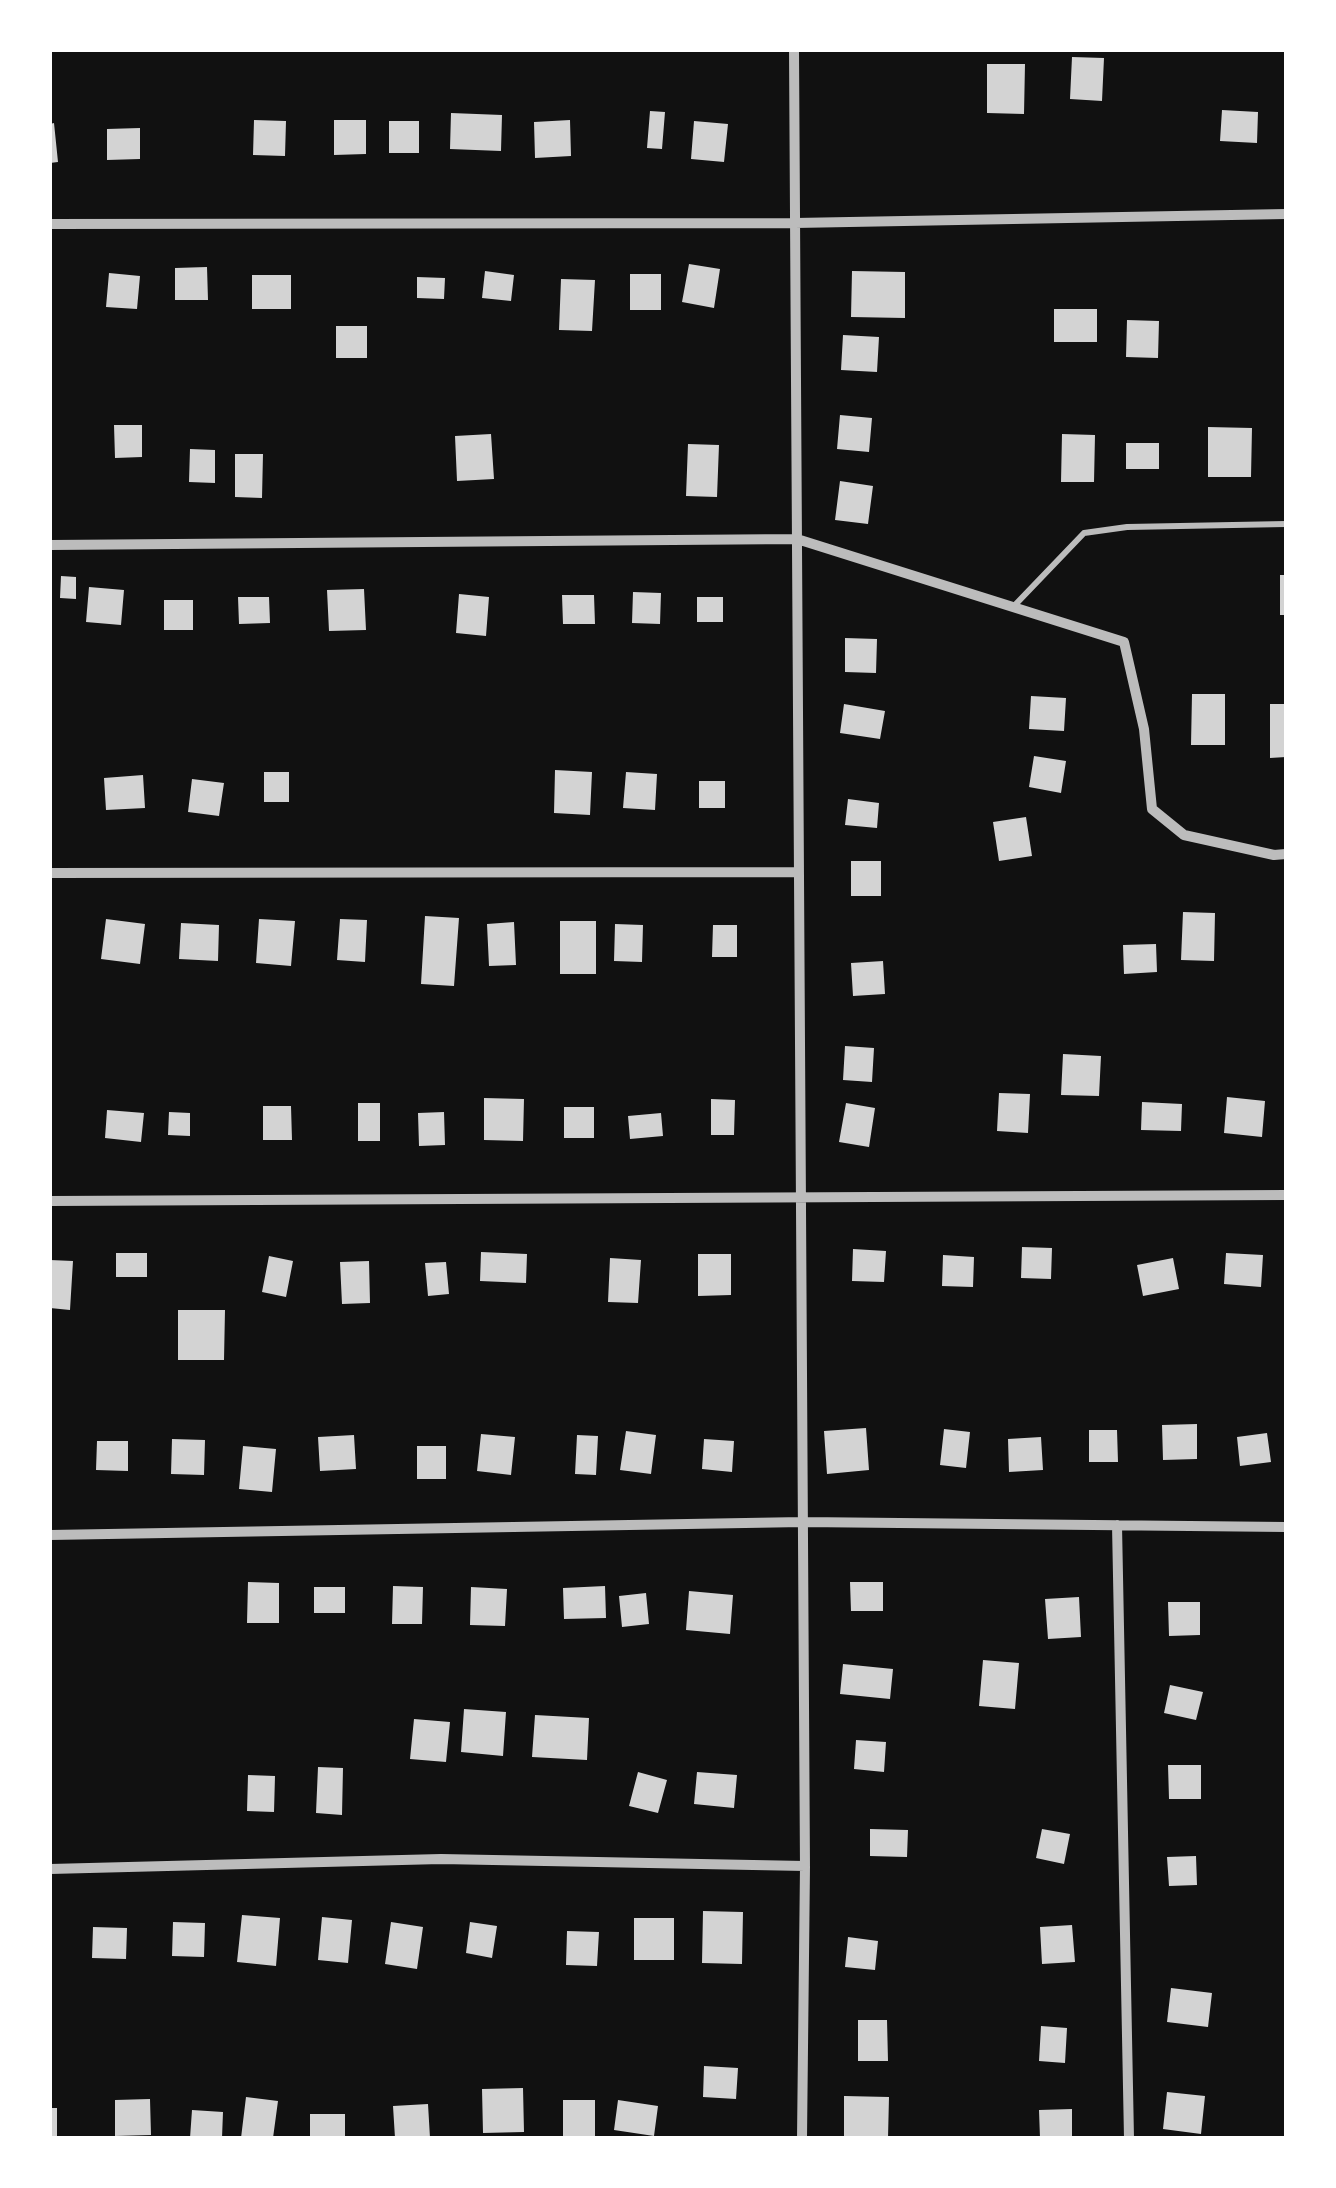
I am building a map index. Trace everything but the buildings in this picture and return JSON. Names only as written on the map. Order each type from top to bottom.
[{"type":"street","points":[[794,50],[805,1866],[802,2138]]},
{"type":"street","points":[[50,224],[795,222],[1286,214]]},
{"type":"street","points":[[50,545],[797,539],[1124,642],[1144,729],[1152,809],[1184,835],[1274,855],[1286,854]]},
{"type":"street","points":[[50,872],[799,872]]},
{"type":"street","points":[[50,1201],[1286,1195]]},
{"type":"street","points":[[50,1535],[802,1522],[1286,1527]]},
{"type":"street","points":[[1117,1526],[1129,2138]]},
{"type":"street","points":[[50,1869],[441,1859],[805,1866]]},
{"type":"lane","points":[[1013,607],[1084,533],[1127,527],[1286,524]]}]
